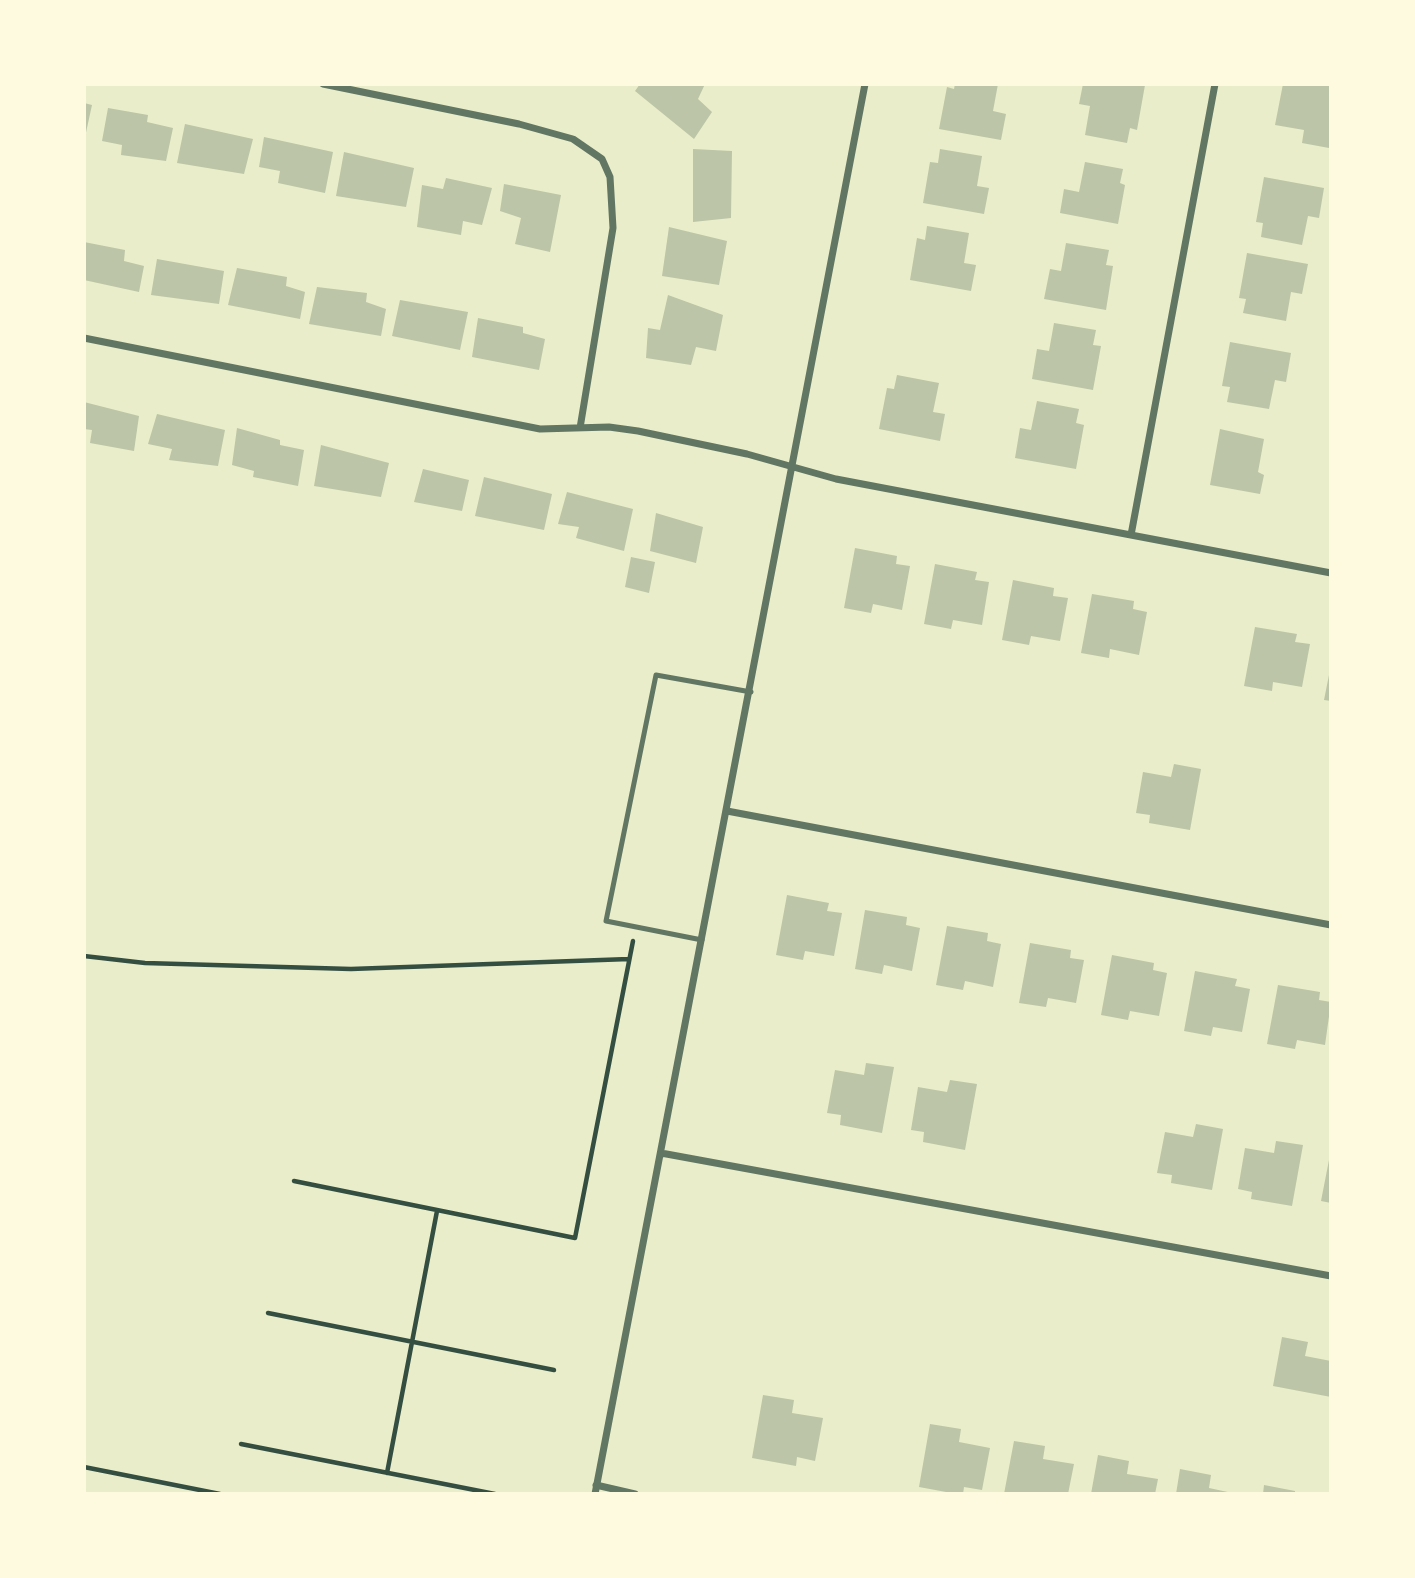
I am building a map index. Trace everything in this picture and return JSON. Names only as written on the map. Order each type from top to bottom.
[{"type":"street","points":[[323,84],[519,124],[573,139],[602,159],[610,177],[613,228],[580,428]]},
{"type":"street","points":[[635,1494],[596,1490],[751,692],[865,84]]},
{"type":"street","points":[[1131,535],[1215,84]]},
{"type":"street","points":[[84,338],[540,429],[609,427],[638,431],[747,454],[836,479],[1331,573]]},
{"type":"street","points":[[727,811],[1331,925]]},
{"type":"street","points":[[661,1153],[1331,1276]]},
{"type":"lane","points":[[702,940],[606,921],[656,674],[751,692]]},
{"type":"path","points":[[293,1181],[575,1238],[635,927]]},
{"type":"path","points":[[84,956],[145,963],[351,968],[629,959]]},
{"type":"path","points":[[387,1473],[437,1211]]},
{"type":"path","points":[[268,1313],[554,1370]]},
{"type":"path","points":[[241,1444],[495,1494]]},
{"type":"path","points":[[84,1467],[220,1494]]},
{"type":"building","points":[[640,84],[705,84],[698,99],[712,112],[694,139],[635,91]]},
{"type":"building","points":[[955,84],[998,84],[993,111],[1006,114],[1001,140],[939,129],[947,87],[954,89]]},
{"type":"building","points":[[1083,84],[1145,85],[1137,130],[1130,128],[1127,143],[1085,135],[1090,106],[1079,104]]},
{"type":"building","points":[[1283,84],[1331,85],[1329,148],[1302,143],[1304,130],[1275,125]]},
{"type":"building","points":[[84,103],[92,105],[85,137],[84,137]]},
{"type":"building","points":[[108,108],[148,115],[147,122],[173,128],[166,161],[121,155],[122,145],[102,141]]},
{"type":"building","points":[[185,124],[253,139],[244,174],[177,163]]},
{"type":"building","points":[[264,137],[333,152],[325,193],[278,183],[280,171],[259,167]]},
{"type":"building","points":[[693,149],[732,151],[731,218],[693,222]]},
{"type":"building","points":[[940,149],[982,156],[977,186],[989,188],[984,214],[923,203],[930,162],[938,163]]},
{"type":"building","points":[[344,152],[414,168],[406,207],[336,196]]},
{"type":"building","points":[[1085,162],[1123,169],[1120,183],[1125,185],[1118,224],[1060,213],[1064,189],[1079,192]]},
{"type":"building","points":[[1264,177],[1324,188],[1319,218],[1308,216],[1302,245],[1261,237],[1263,223],[1256,222]]},
{"type":"building","points":[[446,178],[492,188],[482,225],[463,221],[461,235],[417,227],[422,185],[443,189]]},
{"type":"building","points":[[504,184],[561,195],[550,252],[515,244],[521,218],[500,211]]},
{"type":"building","points":[[927,226],[969,233],[964,263],[976,265],[971,291],[910,280],[917,238],[925,240]]},
{"type":"building","points":[[669,227],[727,241],[719,285],[662,276]]},
{"type":"building","points":[[84,242],[125,250],[124,261],[144,266],[139,292],[84,280]]},
{"type":"building","points":[[1066,243],[1109,250],[1106,265],[1113,266],[1106,310],[1044,299],[1050,269],[1061,271]]},
{"type":"building","points":[[1247,253],[1308,264],[1302,294],[1291,292],[1286,321],[1243,313],[1246,299],[1239,298]]},
{"type":"building","points":[[157,259],[224,271],[219,304],[151,295]]},
{"type":"building","points":[[237,268],[287,277],[286,286],[305,292],[300,319],[228,305]]},
{"type":"building","points":[[317,287],[367,293],[366,302],[386,309],[381,336],[309,324]]},
{"type":"building","points":[[668,295],[723,315],[716,351],[696,347],[691,365],[646,358],[648,328],[660,330]]},
{"type":"building","points":[[400,300],[468,312],[460,350],[392,336]]},
{"type":"building","points":[[478,318],[523,327],[523,333],[545,339],[539,370],[472,357]]},
{"type":"building","points":[[1054,323],[1096,330],[1093,345],[1101,346],[1093,390],[1032,379],[1037,349],[1049,351]]},
{"type":"building","points":[[1230,342],[1291,353],[1286,382],[1275,380],[1269,409],[1227,402],[1230,387],[1222,386]]},
{"type":"building","points":[[897,375],[939,383],[933,412],[945,414],[940,441],[879,429],[887,388],[894,389]]},
{"type":"building","points":[[1037,401],[1079,409],[1076,423],[1084,425],[1076,469],[1015,458],[1020,428],[1031,430]]},
{"type":"building","points":[[84,402],[139,416],[134,451],[90,443],[92,430],[84,429]]},
{"type":"building","points":[[157,414],[225,430],[218,466],[169,460],[172,449],[148,444]]},
{"type":"building","points":[[237,428],[280,440],[280,445],[304,450],[298,486],[253,477],[254,471],[232,465]]},
{"type":"building","points":[[1220,429],[1264,439],[1258,472],[1264,475],[1260,494],[1210,485]]},
{"type":"building","points":[[321,445],[389,463],[381,497],[314,486]]},
{"type":"building","points":[[423,469],[469,480],[462,511],[414,502]]},
{"type":"building","points":[[484,477],[552,494],[544,530],[475,516]]},
{"type":"building","points":[[567,492],[633,509],[624,551],[576,538],[579,527],[558,524]]},
{"type":"building","points":[[656,513],[703,527],[696,563],[650,551]]},
{"type":"building","points":[[855,548],[897,556],[896,564],[910,566],[902,610],[873,604],[871,613],[844,608]]},
{"type":"building","points":[[631,557],[655,562],[649,593],[625,587]]},
{"type":"building","points":[[935,564],[977,572],[975,580],[989,582],[982,625],[953,620],[951,629],[924,624]]},
{"type":"building","points":[[1013,580],[1054,588],[1053,596],[1068,598],[1060,641],[1031,636],[1029,645],[1002,640]]},
{"type":"building","points":[[1092,594],[1134,601],[1133,609],[1147,612],[1139,655],[1110,649],[1109,658],[1081,653]]},
{"type":"building","points":[[1255,627],[1297,634],[1295,642],[1310,644],[1302,687],[1273,682],[1272,691],[1244,686]]},
{"type":"building","points":[[1331,670],[1331,701],[1324,700]]},
{"type":"building","points":[[1174,764],[1201,769],[1190,830],[1149,823],[1150,815],[1136,813],[1143,772],[1171,777]]},
{"type":"building","points":[[787,895],[829,903],[827,911],[842,913],[834,956],[805,951],[803,960],[776,955]]},
{"type":"building","points":[[865,910],[907,917],[906,925],[920,928],[912,971],[884,965],[882,974],[855,969]]},
{"type":"building","points":[[947,926],[988,933],[987,941],[1001,944],[993,987],[965,981],[963,990],[936,985]]},
{"type":"building","points":[[1030,943],[1071,950],[1070,958],[1084,960],[1076,1003],[1048,998],[1046,1007],[1019,1003]]},
{"type":"building","points":[[1112,955],[1154,963],[1153,970],[1167,973],[1159,1016],[1130,1011],[1128,1020],[1101,1015]]},
{"type":"building","points":[[1195,971],[1237,979],[1235,986],[1250,989],[1242,1032],[1213,1027],[1211,1036],[1184,1031]]},
{"type":"building","points":[[1278,985],[1320,992],[1319,1000],[1331,1002],[1325,1045],[1297,1040],[1295,1049],[1267,1044]]},
{"type":"building","points":[[866,1063],[894,1067],[882,1133],[840,1125],[841,1115],[827,1113],[835,1070],[864,1075]]},
{"type":"building","points":[[950,1080],[977,1084],[965,1150],[923,1142],[924,1132],[911,1130],[918,1087],[947,1092]]},
{"type":"building","points":[[1196,1124],[1223,1129],[1212,1190],[1171,1183],[1172,1175],[1157,1173],[1165,1132],[1193,1137]]},
{"type":"building","points":[[1276,1141],[1303,1145],[1292,1206],[1251,1199],[1252,1192],[1238,1189],[1245,1148],[1274,1153]]},
{"type":"building","points":[[1329,1160],[1331,1161],[1331,1203],[1321,1201]]},
{"type":"building","points":[[1282,1337],[1308,1342],[1305,1356],[1331,1361],[1331,1397],[1273,1386]]},
{"type":"building","points":[[763,1395],[794,1400],[792,1413],[823,1418],[815,1461],[797,1457],[796,1466],[752,1458]]},
{"type":"building","points":[[930,1424],[961,1429],[959,1442],[990,1448],[982,1490],[964,1487],[963,1494],[957,1494],[919,1487]]},
{"type":"building","points":[[1014,1441],[1045,1446],[1043,1459],[1074,1464],[1068,1494],[1004,1494]]},
{"type":"building","points":[[1098,1455],[1129,1461],[1127,1474],[1158,1479],[1155,1494],[1091,1494]]},
{"type":"building","points":[[1180,1469],[1211,1475],[1209,1488],[1237,1494],[1176,1494]]},
{"type":"building","points":[[1264,1485],[1295,1491],[1295,1494],[1263,1494]]}]
